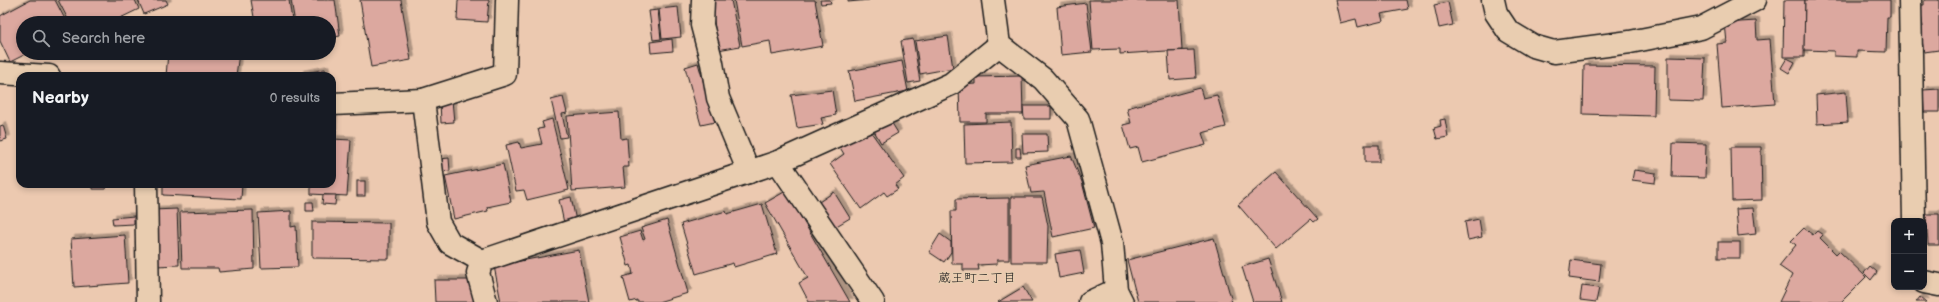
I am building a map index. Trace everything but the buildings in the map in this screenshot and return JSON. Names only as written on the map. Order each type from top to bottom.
[{"type":"street","points":[[336,104],[423,100],[505,74],[507,0]]},
{"type":"street","points":[[703,0],[702,25],[712,63],[718,98],[749,172]]},
{"type":"street","points":[[993,0],[999,45],[1043,79],[1078,119],[1112,243],[1119,296],[1090,302]]},
{"type":"street","points":[[1493,0],[1496,13],[1508,31],[1533,46],[1554,52],[1630,42],[1701,28],[1755,0]]},
{"type":"street","points":[[1910,0],[1914,218]]},
{"type":"street","points":[[423,100],[438,222],[450,243],[482,261],[778,162],[950,84],[999,45]]},
{"type":"street","points":[[0,73],[16,74]]},
{"type":"street","points":[[778,162],[874,302]]},
{"type":"street","points":[[146,188],[149,302]]},
{"type":"street","points":[[482,261],[478,273],[486,302]]},
{"type":"street","points":[[1927,283],[1939,285]]},
{"type":"district","name":"蔵王町二丁目","points":[[977,277]]}]
